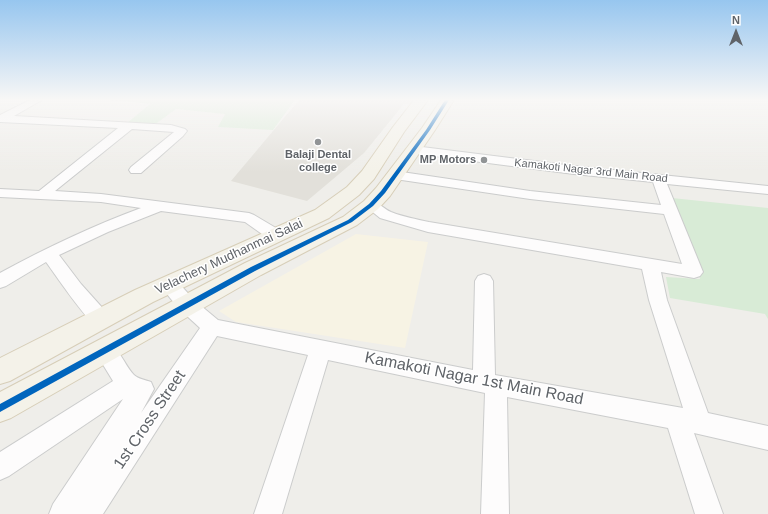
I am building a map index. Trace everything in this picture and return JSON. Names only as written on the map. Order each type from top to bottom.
[{"type":"main road","name":"Velachery Mudhanmai Salai","points":[[0,408],[104,350],[179,295],[275,235],[322,214],[353,191],[368,175],[403,124]]},
{"type":"main road","name":"Velachery Mudhanmai Salai","points":[[0,372],[100,318],[179,295],[253,269],[337,229],[371,205],[417,146],[431,124]]},
{"type":"main road","points":[[393,137],[417,146]]},
{"type":"street","points":[[107,124],[171,128],[181,131],[136,170]]},
{"type":"street","points":[[42,195],[129,125]]},
{"type":"street","name":"Kamakoti Nagar 3rd Main Road","points":[[417,146],[658,178],[768,190]]},
{"type":"street","points":[[395,175],[530,195],[670,210]]},
{"type":"street","points":[[371,205],[385,215],[428,227],[694,272],[658,178]]},
{"type":"street","points":[[0,193],[101,198],[249,218],[275,235]]},
{"type":"street","points":[[0,281],[49,254],[102,228],[161,205]]},
{"type":"street","points":[[49,254],[75,289],[100,318]]},
{"type":"street","points":[[650,265],[689,421],[709,514]]},
{"type":"street","points":[[484,281],[495,514]]},
{"type":"street","points":[[179,295],[212,327]]},
{"type":"street","name":"Kamakoti Nagar 1st Main Road","points":[[212,327],[490,384],[689,421],[768,438]]},
{"type":"street","name":"1st Cross Street","points":[[87,514],[212,327]]},
{"type":"street","points":[[268,514],[321,349]]},
{"type":"street","points":[[104,350],[134,387],[167,394]]},
{"type":"street","points":[[0,467],[134,387]]},
{"type":"street","points":[[63,514],[134,387]]},
{"type":"shaded area","name":"Balaji Dental college","points":[[279,124],[388,124],[364,153],[307,201],[231,181]]},
{"type":"shaded area","points":[[356,234],[428,242],[405,348],[236,322],[219,311]]},
{"type":"green space","points":[[220,124],[277,124],[273,130],[218,127]]},
{"type":"green space","points":[[672,198],[768,208],[768,319],[765,314],[670,298],[666,277],[700,279]]},
{"type":"transit line","points":[[0,408],[253,269],[350,221],[371,205],[383,192],[432,124]]},
{"type":"place","name":"Balaji Dental college","points":[[318,142]]},
{"type":"place","name":"MP Motors","points":[[484,160]]}]
